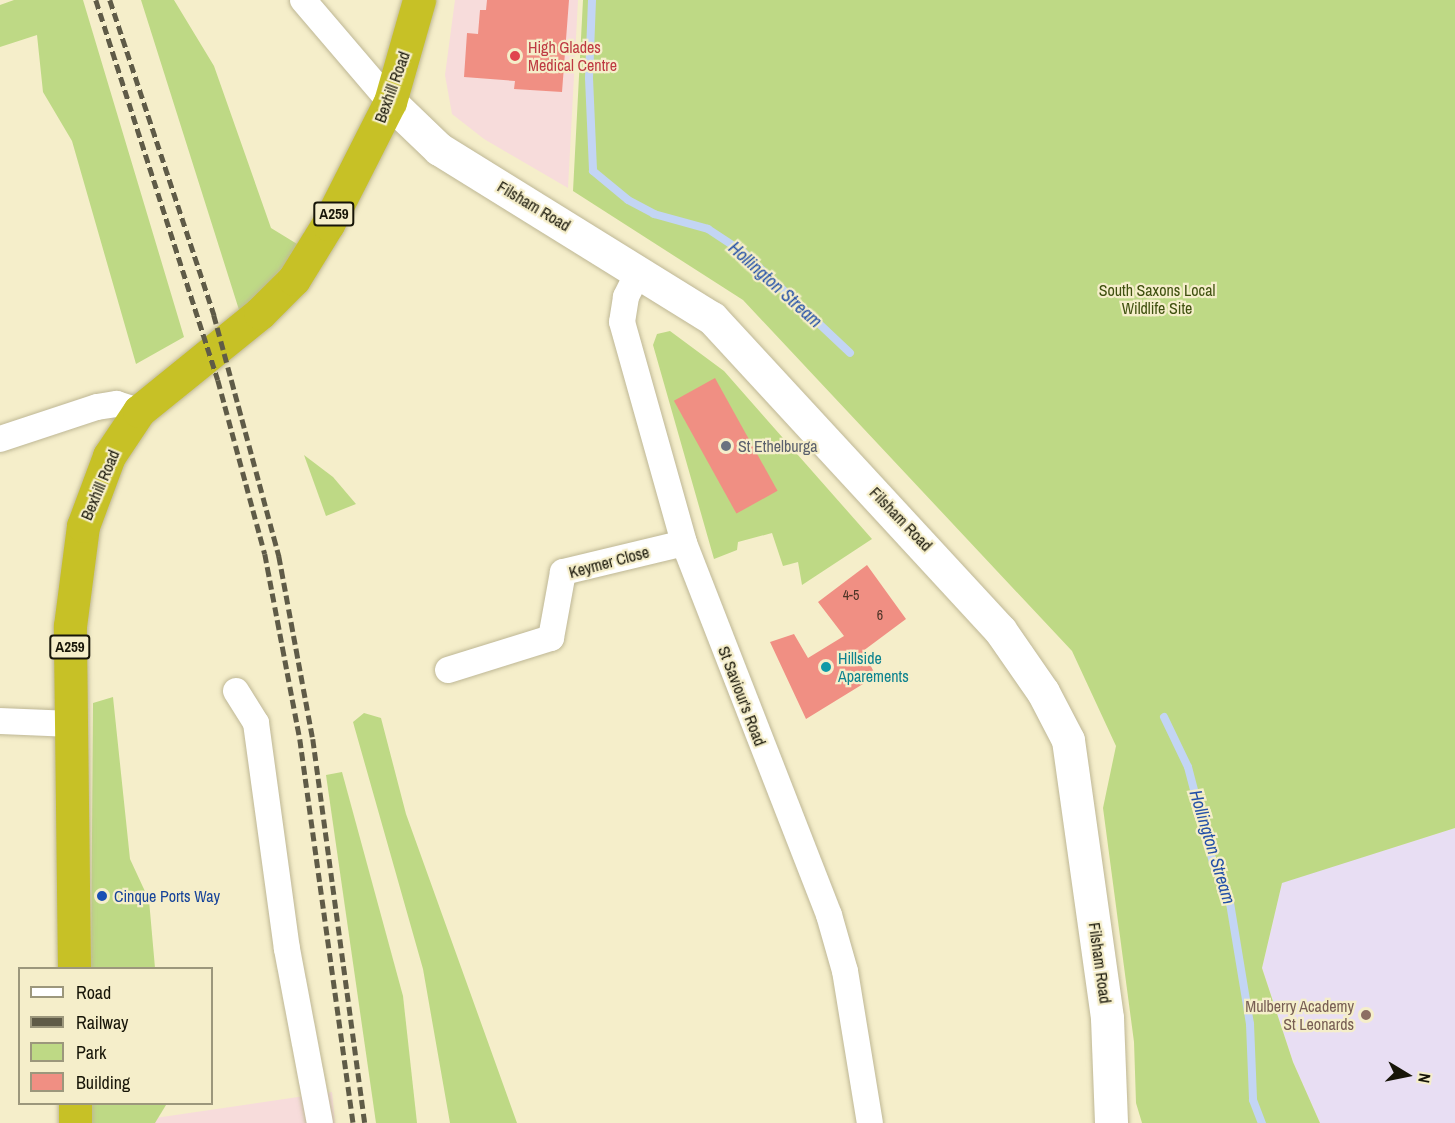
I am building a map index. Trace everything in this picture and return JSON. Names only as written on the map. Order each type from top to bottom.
[{"type":"highway","name":"Bexhill Road","points":[[74,967],[71,615],[83,526],[109,456],[139,411],[260,313],[294,279],[328,224],[390,102],[419,0]]},
{"type":"highway","points":[[75,1105],[75,1123]]},
{"type":"street","points":[[303,0],[390,102]]},
{"type":"street","name":"Filsham Road","points":[[390,102],[439,149],[712,318],[797,405],[962,583],[1043,692],[1068,740],[1081,821],[1107,1018],[1111,1123]]},
{"type":"street","name":"St Saviour's Road","points":[[639,271],[626,297],[622,322],[684,543],[829,915],[845,971],[870,1123]]},
{"type":"street","points":[[0,439],[97,407],[117,404],[139,411]]},
{"type":"street","name":"Keymer Close","points":[[448,670],[551,638],[563,572],[684,543]]},
{"type":"street","points":[[236,691],[256,723],[286,949],[320,1123]]},
{"type":"street","points":[[0,721],[71,724]]},
{"type":"shaded area","points":[[455,0],[578,0],[568,188],[484,139],[452,114],[445,75]]},
{"type":"shaded area","name":"Mulberry Academy St Leonards","points":[[1455,828],[1455,1123],[1320,1123],[1293,1062],[1262,968],[1282,882]]},
{"type":"shaded area","points":[[332,1092],[335,1123],[155,1123],[155,1118]]},
{"type":"green space","points":[[14,0],[83,0],[184,337],[136,364],[72,141],[43,92],[37,35],[0,47],[0,5]]},
{"type":"green space","points":[[141,0],[174,0],[214,66],[271,228],[302,247],[240,313]]},
{"type":"green space","name":"South Saxons Local Wildlife Site","points":[[583,0],[1455,0],[1455,828],[1282,883],[1262,968],[1293,1062],[1320,1123],[1142,1123],[1136,1103],[1134,1042],[1103,808],[1116,746],[1072,651],[743,300],[573,191]]},
{"type":"green space","points":[[670,331],[724,371],[872,539],[802,585],[798,562],[783,566],[772,533],[738,542],[737,550],[714,559],[653,345],[657,334]]},
{"type":"green space","points":[[304,455],[333,477],[356,504],[326,516]]},
{"type":"green space","points":[[113,697],[130,859],[149,900],[155,967],[91,967],[93,703]]},
{"type":"green space","points":[[364,713],[381,718],[406,814],[517,1123],[450,1123],[423,969],[353,722]]},
{"type":"green space","points":[[342,772],[403,996],[417,1123],[376,1123],[326,775]]},
{"type":"green space","points":[[91,1105],[166,1105],[155,1123],[91,1123]]},
{"type":"building","name":"High Glades Medical Centre","points":[[487,0],[569,0],[562,92],[514,89],[515,81],[464,77],[467,33],[478,34],[480,10],[486,10]]},
{"type":"building","name":"St Ethelburga","points":[[715,378],[778,491],[736,514],[674,401]]},
{"type":"building","points":[[867,565],[906,619],[863,651],[876,676],[806,719],[770,642],[794,634],[808,658],[844,636],[818,602]]},
{"type":"waterway","name":"Hollington Stream","points":[[592,0],[589,78],[593,171],[628,200],[654,214],[708,229],[743,252],[850,353]]},
{"type":"waterway","name":"Hollington Stream","points":[[1164,717],[1188,767],[1214,866],[1229,897],[1250,1024],[1253,1100],[1262,1123]]},
{"type":"railway","points":[[96,0],[218,380],[265,554],[300,739],[353,1123]]},
{"type":"railway","points":[[110,0],[214,315],[279,556],[313,739],[365,1123]]},
{"type":"place","name":"High Glades Medical Centre","points":[[515,56]]},
{"type":"place","name":"St Ethelburga","points":[[726,446]]},
{"type":"place","name":"Hillside Aparements","points":[[826,667]]},
{"type":"place","name":"Cinque Ports Way","points":[[102,896]]},
{"type":"place","name":"Mulberry Academy St Leonards","points":[[1366,1015]]}]
